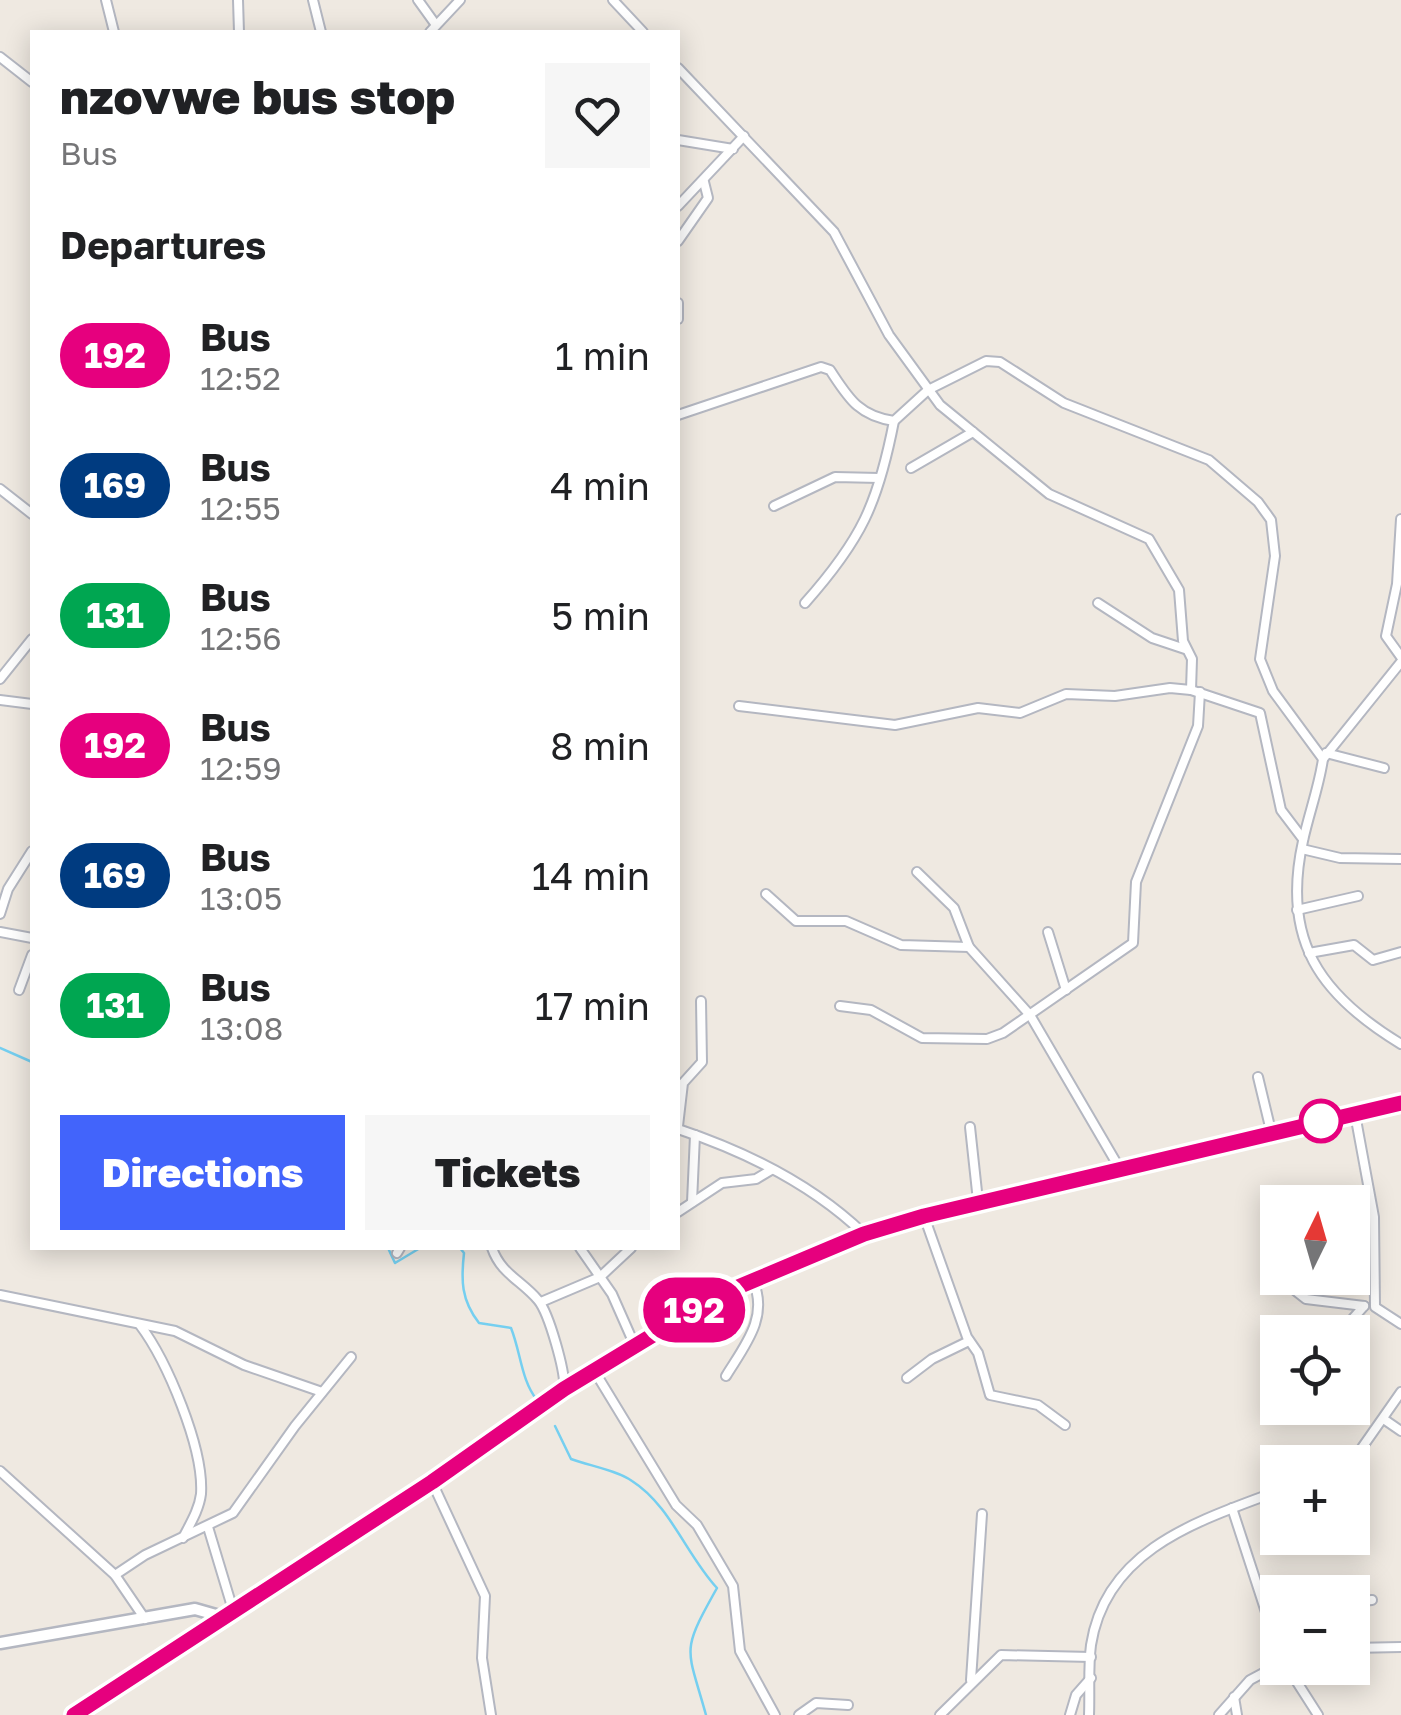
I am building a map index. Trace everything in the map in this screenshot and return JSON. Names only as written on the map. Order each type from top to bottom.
[{"type":"highway","points":[[74,1715],[432,1482],[564,1389],[719,1295],[864,1234],[924,1216],[1401,1103]]},
{"type":"street","points":[[106,0],[114,30]]},
{"type":"street","points":[[238,0],[239,30]]},
{"type":"street","points":[[313,0],[320,30]]},
{"type":"street","points":[[418,0],[433,28],[460,0]]},
{"type":"street","points":[[612,0],[642,30]]},
{"type":"street","points":[[0,57],[30,80]]},
{"type":"street","points":[[680,70],[834,232],[890,335],[928,390],[972,432],[1049,494],[1149,539],[1179,590],[1185,649],[1192,659],[1198,726],[1136,882],[1135,940],[1095,973],[997,1036],[946,1041],[922,1038],[870,1010],[840,1006]]},
{"type":"street","points":[[680,204],[744,136]]},
{"type":"street","points":[[680,140],[733,149]]},
{"type":"street","points":[[680,238],[708,198],[704,182]]},
{"type":"street","points":[[805,604],[860,534],[880,478],[894,420],[928,390],[986,361],[1000,362],[1069,406],[1200,454],[1258,502],[1271,520],[1275,556],[1260,634],[1262,670],[1325,756],[1384,768]]},
{"type":"street","points":[[680,414],[713,400],[826,367],[845,398],[872,416],[894,420]]},
{"type":"street","points":[[911,468],[972,432]]},
{"type":"street","points":[[774,506],[834,477],[861,474],[880,478]]},
{"type":"street","points":[[0,504],[3,491],[30,512]]},
{"type":"street","points":[[1401,520],[1398,584],[1386,636],[1401,659],[1325,756],[1303,839],[1297,910],[1310,953],[1353,1014],[1401,1044]]},
{"type":"street","points":[[1098,604],[1152,638],[1185,649]]},
{"type":"street","points":[[0,679],[30,642]]},
{"type":"street","points":[[739,706],[895,725],[978,708],[1020,712],[1066,694],[1196,691],[1260,713],[1281,810],[1303,839]]},
{"type":"street","points":[[0,700],[30,704]]},
{"type":"street","points":[[1302,849],[1340,858],[1401,859]]},
{"type":"street","points":[[0,914],[8,888],[30,855]]},
{"type":"street","points":[[917,872],[957,912],[969,947],[1030,1015],[1120,1169]]},
{"type":"street","points":[[766,894],[796,921],[846,921],[901,945],[969,947]]},
{"type":"street","points":[[1297,910],[1358,896]]},
{"type":"street","points":[[0,932],[30,938]]},
{"type":"street","points":[[1048,932],[1066,990]]},
{"type":"street","points":[[1310,953],[1354,945],[1373,960],[1401,952]]},
{"type":"street","points":[[19,990],[30,960]]},
{"type":"street","points":[[680,1110],[683,1082],[702,1062],[700,1002]]},
{"type":"street","points":[[1258,1077],[1271,1131]]},
{"type":"street","points":[[1355,1114],[1374,1217],[1374,1295],[1378,1312],[1401,1324]]},
{"type":"street","points":[[970,1127],[978,1201]]},
{"type":"street","points":[[680,1129],[771,1170],[848,1218],[864,1234]]},
{"type":"street","points":[[692,1202],[696,1135]]},
{"type":"street","points":[[680,1211],[722,1183],[756,1179],[771,1170]]},
{"type":"street","points":[[924,1216],[993,1399],[1038,1404],[1065,1425]]},
{"type":"street","points":[[493,1250],[505,1273],[541,1302],[566,1368],[564,1389]]},
{"type":"street","points":[[581,1250],[635,1346]]},
{"type":"street","points":[[541,1302],[600,1278],[628,1250]]},
{"type":"street","points":[[726,1376],[760,1316],[761,1298],[754,1281]]},
{"type":"street","points":[[0,1295],[175,1331],[244,1365],[322,1392]]},
{"type":"street","points":[[1300,1295],[1306,1300],[1364,1306]]},
{"type":"street","points":[[1356,1315],[1374,1295]]},
{"type":"street","points":[[139,1324],[171,1375],[200,1479],[198,1507],[184,1538]]},
{"type":"street","points":[[906,1378],[932,1359],[969,1341]]},
{"type":"street","points":[[114,1574],[241,1506],[352,1356]]},
{"type":"street","points":[[595,1372],[676,1505],[697,1525],[733,1586],[740,1651],[775,1715]]},
{"type":"street","points":[[1365,1445],[1401,1392]]},
{"type":"street","points":[[1385,1420],[1401,1431]]},
{"type":"street","points":[[0,1471],[114,1574],[145,1619]]},
{"type":"street","points":[[432,1482],[485,1596],[482,1658],[491,1715]]},
{"type":"street","points":[[1089,1715],[1092,1644],[1114,1585],[1127,1566],[1232,1508],[1260,1498]]},
{"type":"street","points":[[1232,1508],[1260,1603]]},
{"type":"street","points":[[971,1680],[982,1514]]},
{"type":"street","points":[[0,1643],[195,1609],[228,1613],[208,1527]]},
{"type":"street","points":[[1070,1656],[1092,1644]]},
{"type":"street","points":[[1370,1648],[1401,1648]]},
{"type":"street","points":[[940,1715],[1001,1654],[1091,1658]]},
{"type":"street","points":[[1070,1715],[1076,1695],[1090,1678]]},
{"type":"street","points":[[1218,1715],[1260,1678]]},
{"type":"street","points":[[1299,1685],[1318,1715]]},
{"type":"street","points":[[1234,1697],[1237,1715]]},
{"type":"street","points":[[799,1715],[821,1702],[848,1705]]},
{"type":"waterway","points":[[0,1048],[30,1061]]},
{"type":"waterway","points":[[389,1250],[395,1263],[417,1250]]},
{"type":"waterway","points":[[462,1250],[469,1306],[479,1323],[511,1328],[524,1375],[537,1400]]},
{"type":"waterway","points":[[555,1426],[571,1459],[618,1474],[645,1491],[717,1588],[697,1626],[690,1650],[706,1715]]},
{"type":"bus line","name":"192","points":[[74,1715],[432,1482],[564,1389],[719,1295],[864,1234],[924,1216],[1401,1103]]}]
